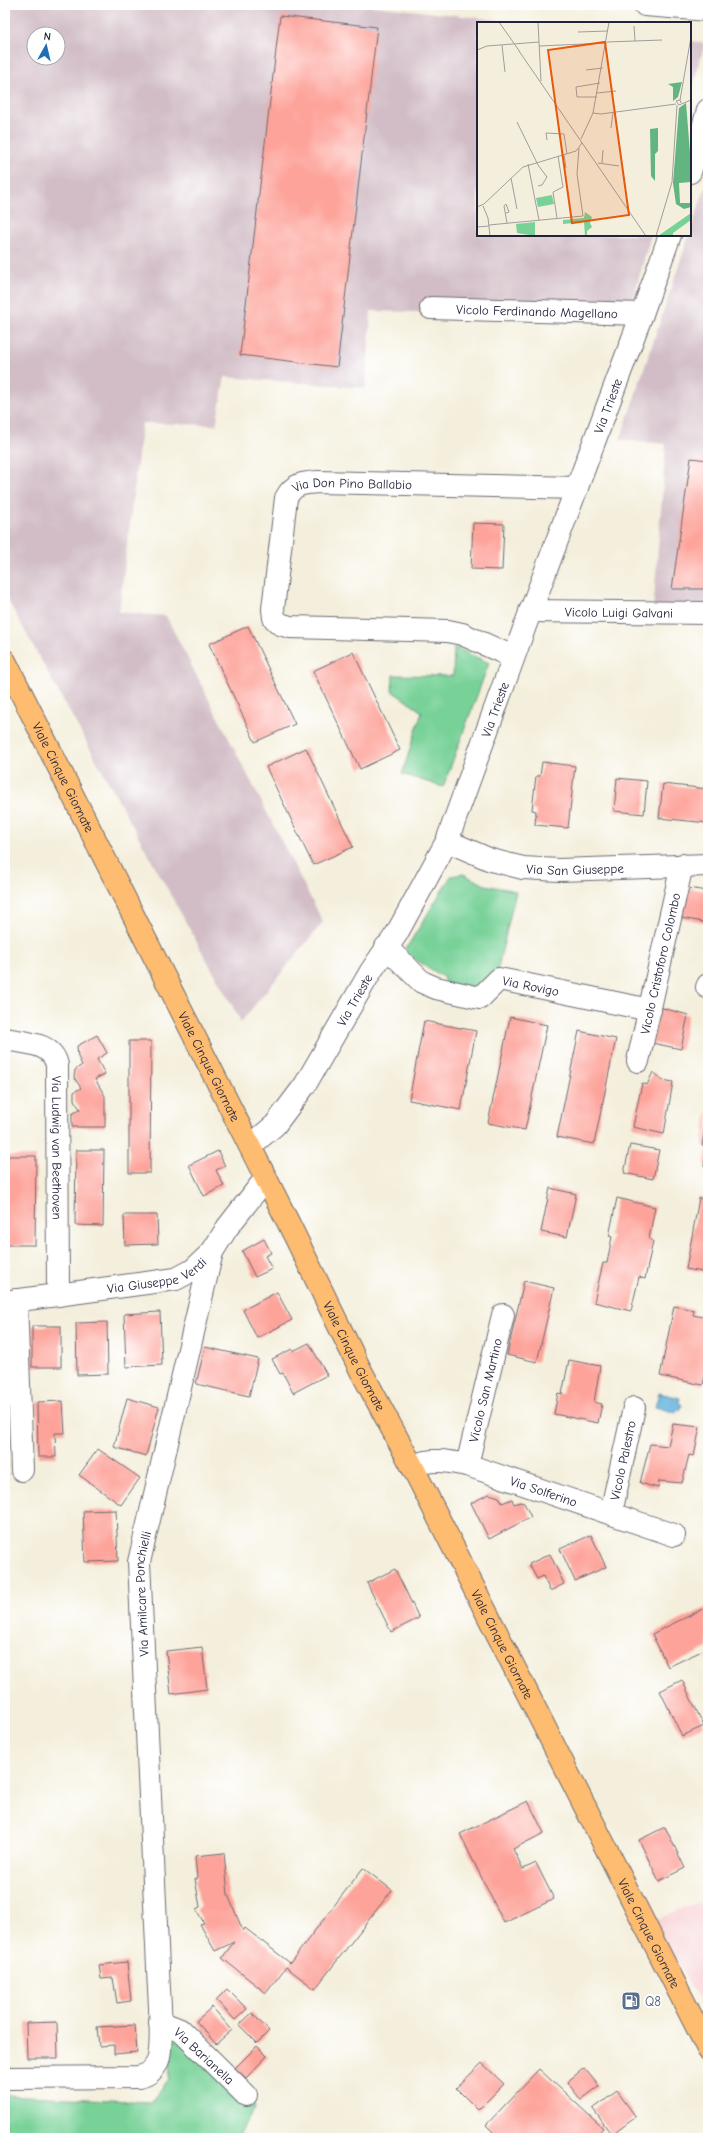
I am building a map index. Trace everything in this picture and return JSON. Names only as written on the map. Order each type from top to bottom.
[{"type":"main road","name":"Viale Cinque Giornate","points":[[5,660],[250,1146],[360,1370],[412,1466],[708,2049]]},
{"type":"street","points":[[645,5],[708,10]]},
{"type":"street","points":[[691,169],[708,110]]},
{"type":"street","name":"Via Trieste","points":[[250,1146],[275,1125],[305,1086],[386,947],[397,933],[447,841],[513,657],[642,314],[670,236]]},
{"type":"street","name":"Vicolo Ferdinando Magellano","points":[[432,308],[642,314]]},
{"type":"street","name":"Via Don Pino Ballabio","points":[[513,657],[462,634],[448,631],[290,627],[280,624],[274,618],[273,610],[286,498],[289,491],[299,484],[318,482],[577,488]]},
{"type":"street","name":"Vicolo Luigi Galvani","points":[[530,611],[708,613]]},
{"type":"street","name":"Via San Giuseppe","points":[[447,841],[491,860],[523,868],[559,870],[708,865]]},
{"type":"street","name":"Vicolo Cristoforo Colombo","points":[[638,1061],[682,865]]},
{"type":"street","name":"Via Rovigo","points":[[386,947],[422,982],[436,988],[480,998],[499,979],[650,1010]]},
{"type":"street","name":"Via Ludwig van Beethoven","points":[[5,1039],[45,1047],[55,1058],[57,1065],[58,1295]]},
{"type":"street","name":"Via Giuseppe Verdi","points":[[11,1301],[176,1279],[193,1270],[212,1252],[227,1228],[266,1178]]},
{"type":"street","name":"Via Amilcare Ponchielli","points":[[5,2078],[127,2078],[147,2074],[158,2062],[160,2049],[160,2022],[158,1967],[139,1562],[212,1252]]},
{"type":"street","points":[[11,1301],[22,1470]]},
{"type":"street","name":"Vicolo San Martino","points":[[467,1465],[503,1315]]},
{"type":"street","name":"Vicolo Palestro","points":[[610,1513],[634,1408]]},
{"type":"street","name":"Via Solferino","points":[[412,1466],[424,1461],[441,1460],[467,1465],[674,1535]]},
{"type":"street","name":"Via Barianella","points":[[160,2022],[180,2030],[246,2095]]},
{"type":"shaded area","points":[[5,5],[365,5],[516,22],[477,22],[477,236],[651,236],[628,317],[371,311],[366,388],[225,377],[216,425],[142,423],[119,612],[166,616],[323,922],[241,1022],[5,595]]},
{"type":"shaded area","points":[[691,41],[705,43],[691,92]]},
{"type":"shaded area","points":[[708,179],[708,613],[653,612],[666,444],[620,440],[689,236],[691,236],[691,229]]},
{"type":"shaded area","points":[[708,1898],[708,2015],[652,1921]]},
{"type":"green space","points":[[454,647],[489,663],[443,787],[402,774],[422,712],[392,691],[393,675],[453,676]]},
{"type":"green space","points":[[463,874],[485,885],[516,891],[496,976],[479,993],[446,986],[443,977],[404,952],[451,876]]},
{"type":"green space","points":[[180,2035],[256,2106],[236,2138],[5,2138],[5,2095],[151,2102],[169,2079],[171,2042]]},
{"type":"water","points":[[659,1393],[680,1398],[679,1402],[682,1405],[680,1411],[677,1410],[676,1413],[655,1407]]},
{"type":"building","points":[[280,16],[377,27],[337,367],[240,355]]},
{"type":"building","points":[[691,458],[708,460],[708,589],[672,589]]},
{"type":"building","points":[[473,523],[504,524],[502,570],[471,569]]},
{"type":"building","points":[[248,626],[295,724],[255,742],[209,644]]},
{"type":"building","points":[[353,652],[400,750],[360,769],[313,671]]},
{"type":"building","points":[[306,748],[353,847],[313,865],[266,767]]},
{"type":"building","points":[[542,762],[575,766],[568,828],[535,825],[536,811],[532,810],[536,776],[540,776]]},
{"type":"building","points":[[617,778],[647,781],[644,814],[614,811]]},
{"type":"building","points":[[663,784],[708,789],[708,823],[659,818]]},
{"type":"building","points":[[688,888],[708,891],[708,923],[682,918]]},
{"type":"building","points":[[659,1007],[688,1015],[681,1049],[652,1043]]},
{"type":"building","points":[[510,1017],[547,1025],[525,1130],[488,1123]]},
{"type":"building","points":[[424,1021],[476,1031],[461,1110],[409,1100]]},
{"type":"building","points":[[579,1031],[616,1039],[594,1144],[557,1137]]},
{"type":"building","points":[[97,1035],[107,1053],[97,1059],[105,1074],[95,1079],[105,1096],[105,1127],[72,1127],[72,1114],[80,1109],[74,1100],[74,1092],[81,1088],[74,1077],[75,1070],[82,1065],[78,1057],[77,1046]]},
{"type":"building","points":[[129,1041],[151,1041],[150,1173],[129,1173]]},
{"type":"building","points":[[653,1072],[663,1080],[673,1082],[664,1134],[633,1127],[642,1083],[647,1085]]},
{"type":"building","points":[[708,1113],[708,1146],[702,1145]]},
{"type":"building","points":[[630,1145],[659,1150],[653,1179],[624,1173]]},
{"type":"building","points":[[76,1150],[104,1150],[103,1226],[75,1225]]},
{"type":"building","points":[[707,1150],[708,1151],[708,1167],[704,1166]]},
{"type":"building","points":[[218,1151],[225,1166],[216,1170],[224,1186],[204,1196],[189,1165]]},
{"type":"building","points":[[5,1156],[36,1156],[35,1245],[5,1245]]},
{"type":"building","points":[[550,1188],[576,1194],[567,1237],[541,1232]]},
{"type":"building","points":[[617,1198],[655,1207],[649,1239],[653,1241],[645,1279],[639,1277],[631,1311],[594,1302],[603,1263],[607,1263],[612,1237],[609,1236]]},
{"type":"building","points":[[699,1198],[708,1199],[708,1273],[686,1269]]},
{"type":"building","points":[[124,1215],[157,1215],[158,1244],[125,1245]]},
{"type":"building","points":[[264,1239],[271,1253],[265,1256],[272,1269],[255,1277],[242,1251]]},
{"type":"building","points":[[524,1281],[554,1288],[537,1362],[507,1355]]},
{"type":"building","points":[[277,1292],[292,1320],[257,1338],[243,1310]]},
{"type":"building","points":[[674,1306],[694,1310],[693,1315],[708,1318],[708,1362],[703,1385],[660,1376]]},
{"type":"building","points":[[160,1312],[162,1365],[126,1367],[124,1314]]},
{"type":"building","points":[[107,1322],[108,1374],[77,1375],[76,1323]]},
{"type":"building","points":[[32,1326],[61,1326],[61,1367],[32,1367]]},
{"type":"building","points":[[309,1343],[327,1375],[293,1393],[283,1373],[280,1374],[272,1359],[292,1349],[293,1351]]},
{"type":"building","points":[[205,1347],[258,1359],[249,1396],[196,1384]]},
{"type":"building","points":[[5,1353],[9,1353],[9,1399],[5,1399]]},
{"type":"building","points":[[569,1360],[600,1366],[594,1402],[602,1404],[598,1423],[554,1414],[558,1393],[562,1394]]},
{"type":"building","points":[[127,1398],[159,1407],[146,1456],[114,1447]]},
{"type":"building","points":[[63,1401],[65,1433],[55,1433],[56,1457],[38,1457],[37,1402]]},
{"type":"building","points":[[673,1424],[700,1427],[694,1456],[689,1455],[682,1483],[659,1481],[658,1488],[640,1483],[650,1444],[668,1446]]},
{"type":"building","points":[[98,1449],[140,1478],[121,1505],[79,1475]]},
{"type":"building","points":[[489,1494],[499,1497],[502,1503],[512,1499],[514,1504],[520,1502],[524,1503],[531,1517],[489,1539],[471,1503]]},
{"type":"building","points":[[116,1510],[118,1561],[85,1562],[83,1511]]},
{"type":"building","points":[[591,1535],[606,1567],[575,1581],[560,1549]]},
{"type":"building","points":[[550,1554],[564,1584],[550,1591],[543,1576],[537,1579],[529,1564]]},
{"type":"building","points":[[395,1569],[419,1618],[391,1632],[367,1583]]},
{"type":"building","points":[[707,1607],[708,1648],[668,1667],[652,1634]]},
{"type":"building","points":[[202,1647],[207,1689],[171,1694],[166,1651]]},
{"type":"building","points":[[682,1680],[704,1726],[682,1736],[660,1691]]},
{"type":"building","points":[[528,1801],[544,1833],[513,1849],[523,1869],[536,1863],[554,1899],[504,1923],[460,1834]]},
{"type":"building","points":[[665,1827],[685,1868],[659,1881],[639,1840]]},
{"type":"building","points":[[224,1853],[228,1895],[243,1931],[245,1928],[290,1963],[363,1868],[392,1890],[315,1989],[286,1967],[266,1993],[222,1958],[234,1942],[215,1951],[200,1924],[204,1923],[196,1909],[200,1907],[195,1879],[197,1879],[195,1856]]},
{"type":"building","points":[[127,1962],[131,2001],[117,2003],[113,1978],[101,1979],[99,1965]]},
{"type":"building","points":[[227,1989],[247,2009],[235,2020],[216,2000]]},
{"type":"building","points":[[212,2007],[232,2030],[216,2044],[196,2021]]},
{"type":"building","points":[[252,2013],[269,2031],[257,2043],[239,2025]]},
{"type":"building","points":[[57,2022],[58,2058],[27,2058],[26,2023]]},
{"type":"building","points":[[135,2025],[137,2052],[114,2054],[114,2045],[99,2046],[97,2027]]},
{"type":"building","points":[[257,2046],[267,2056],[246,2078],[235,2068]]},
{"type":"building","points":[[482,2063],[504,2084],[478,2110],[456,2088]]},
{"type":"building","points":[[584,2068],[599,2086],[581,2100],[567,2082]]},
{"type":"building","points":[[539,2069],[603,2128],[593,2138],[499,2138],[486,2125]]},
{"type":"building","points":[[617,2091],[636,2117],[612,2135],[593,2109]]},
{"type":"place","name":"Q8","points":[[631,2001]]}]
